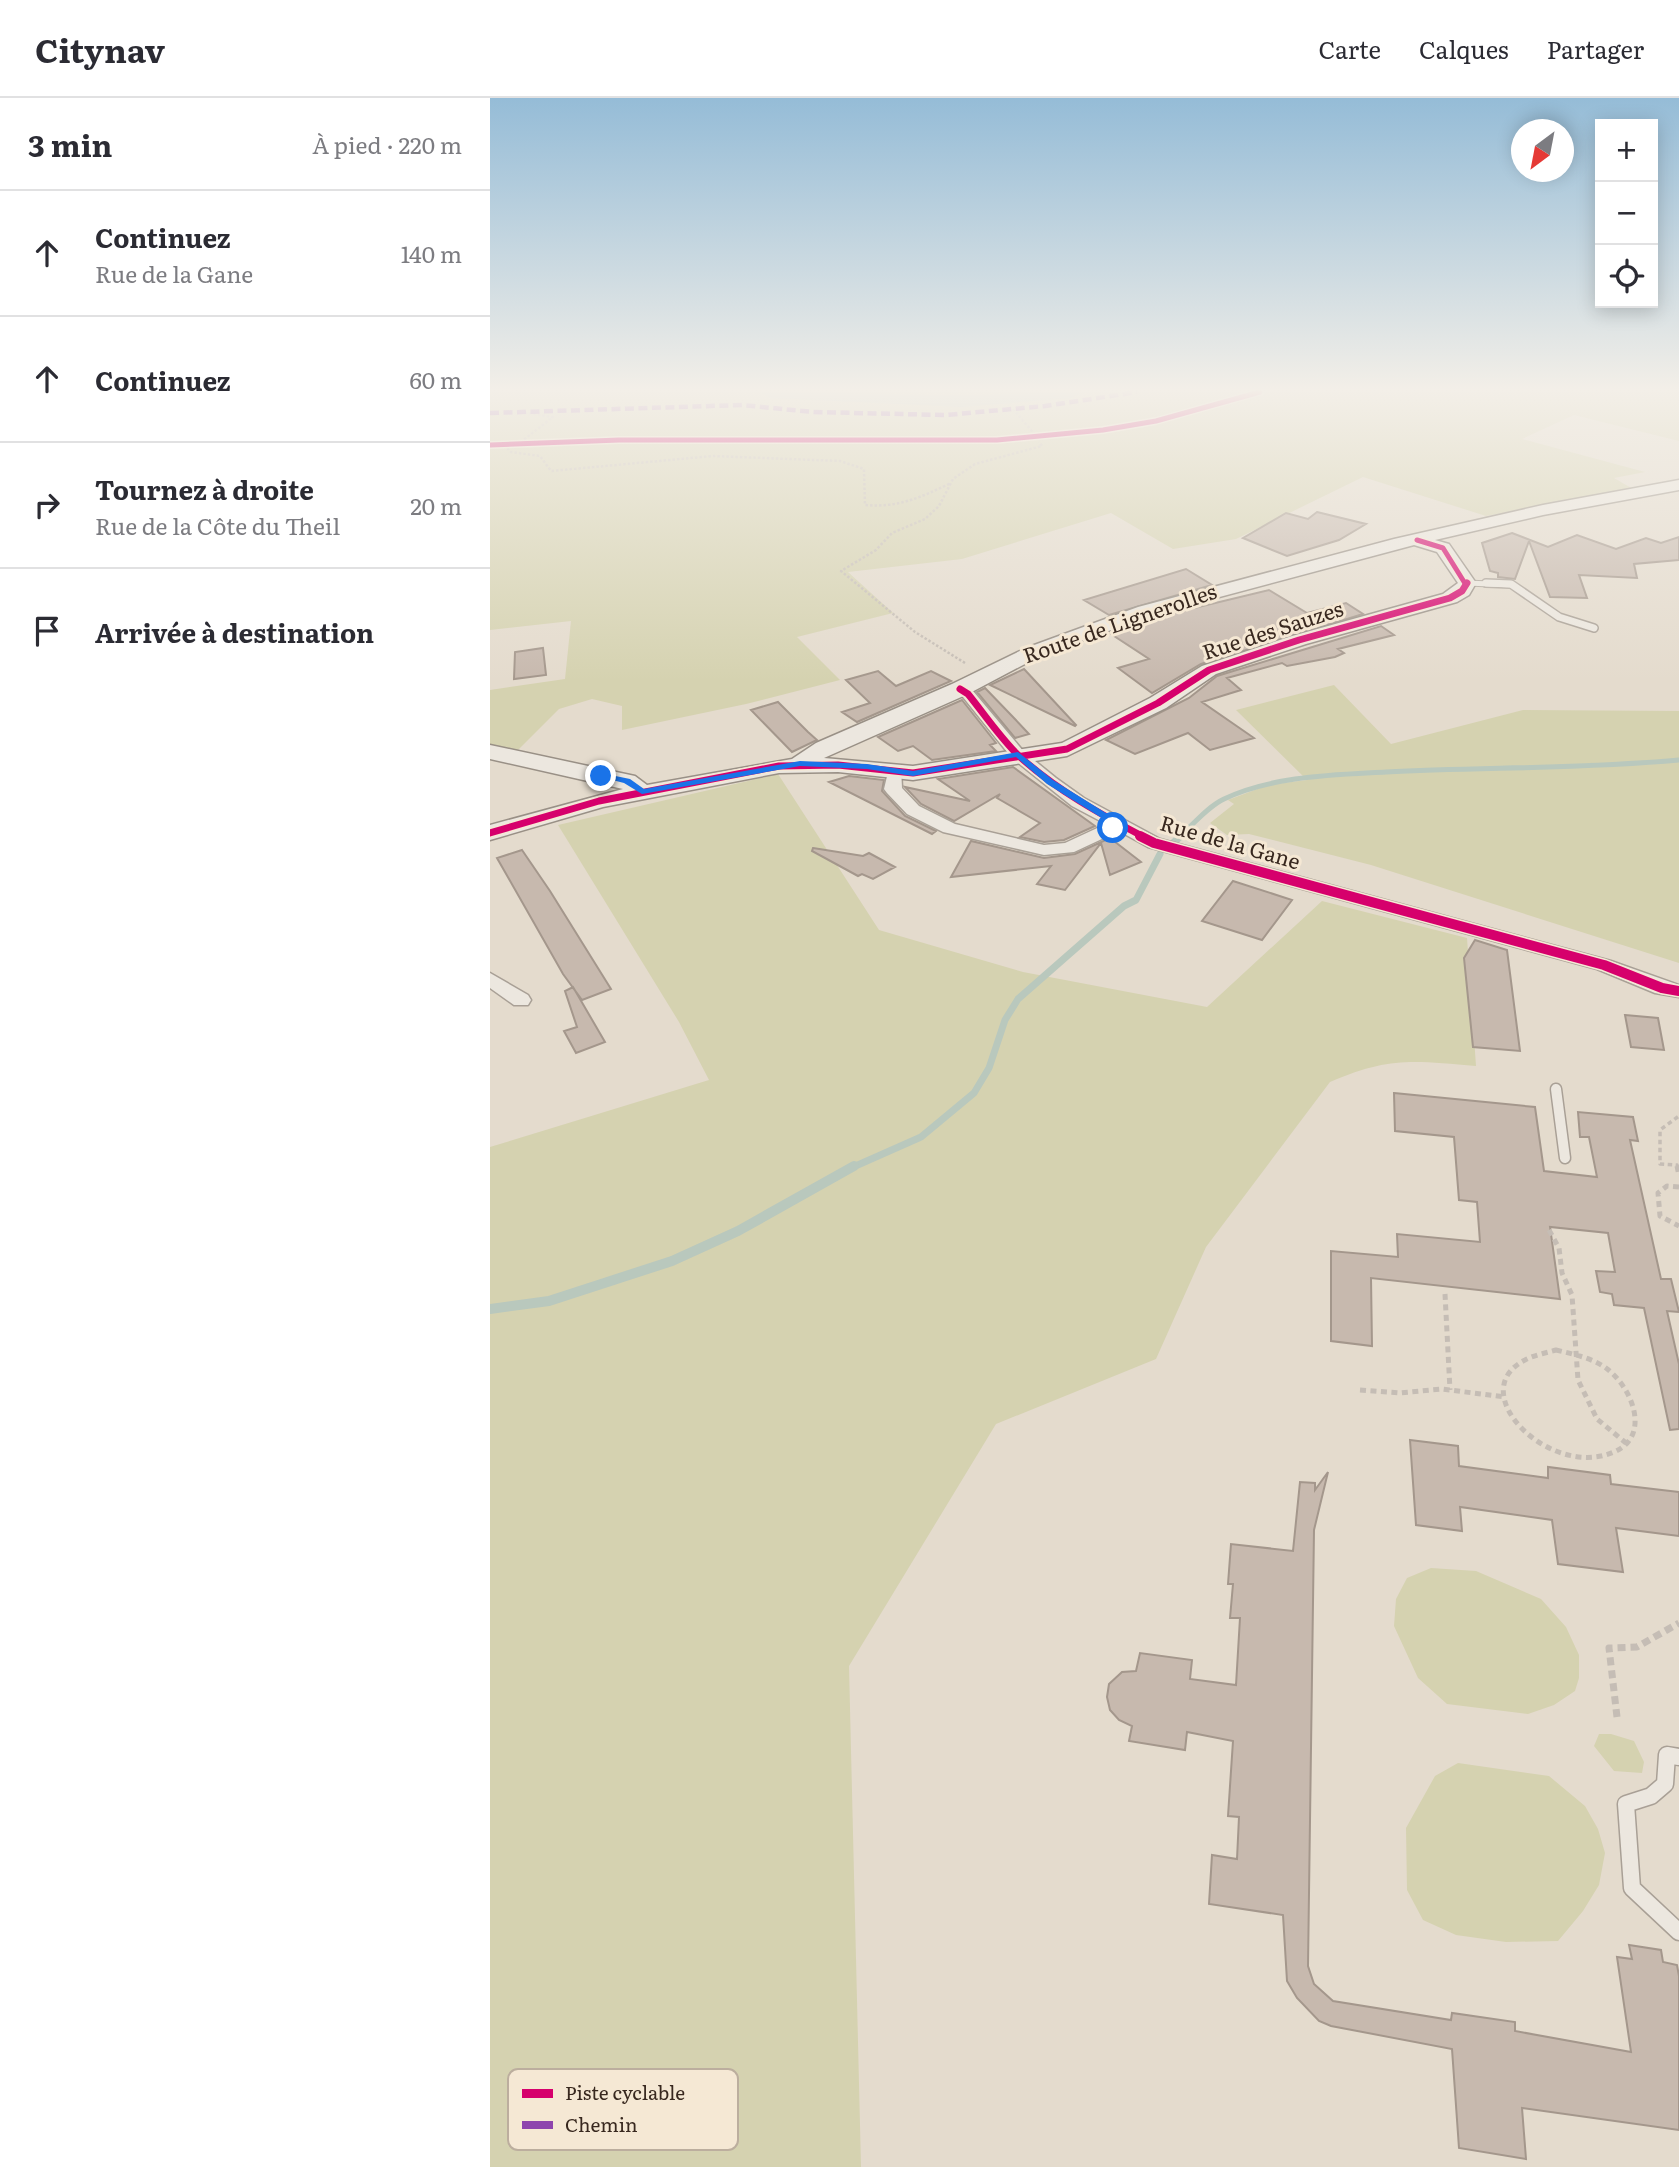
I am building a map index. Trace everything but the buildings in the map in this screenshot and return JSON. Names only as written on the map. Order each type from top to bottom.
[{"type":"street","points":[[1443,548],[1445,539],[1458,532],[1543,510],[1660,489]]},
{"type":"street","name":"Route de Lignerolles","points":[[800,764],[824,748],[960,689],[1033,652],[1145,611],[1417,540],[1458,532]]},
{"type":"street","points":[[1417,540],[1443,548],[1467,583]]},
{"type":"street","name":"Rue des Sauzes","points":[[1018,755],[1067,749],[1158,703],[1209,670],[1299,639],[1450,598],[1462,591],[1467,583]]},
{"type":"street","name":"Rue de la Gane","points":[[960,689],[968,694],[1018,755],[1050,782],[1119,825],[1154,843],[1604,964],[1670,989]]},
{"type":"street","points":[[490,752],[627,781],[642,792]]},
{"type":"street","points":[[490,833],[642,792],[800,764],[867,767],[913,773],[1018,755]]},
{"type":"street","points":[[895,772],[893,789],[913,810],[949,828],[1044,850],[1068,848],[1119,825]]},
{"type":"street","points":[[490,979],[521,1000]]},
{"type":"street","points":[[1670,989],[1679,1008]]},
{"type":"lane","points":[[1467,583],[1511,583],[1559,617],[1594,628]]},
{"type":"lane","points":[[1556,1089],[1564,1158]]},
{"type":"lane","points":[[1679,1757],[1667,1755],[1665,1784],[1651,1796],[1626,1804],[1632,1888],[1679,1932]]},
{"type":"path","points":[[865,489],[865,505],[876,506],[910,505],[941,489]]},
{"type":"path","points":[[948,489],[939,506],[925,519],[892,533],[876,550],[841,571],[933,645],[987,675]]},
{"type":"path","points":[[1679,1116],[1660,1130],[1660,1164],[1676,1165],[1679,1176]]},
{"type":"path","points":[[1679,1187],[1667,1186],[1658,1193],[1657,1201],[1660,1216],[1679,1226]]},
{"type":"path","points":[[1549,1230],[1559,1248],[1562,1273],[1572,1294],[1578,1380],[1597,1419],[1626,1443]]},
{"type":"path","points":[[1445,1293],[1450,1390]]},
{"type":"path","points":[[1556,1350],[1575,1354],[1608,1369],[1627,1389],[1636,1412],[1634,1433],[1620,1450],[1597,1459],[1560,1454],[1541,1447],[1519,1429],[1506,1406],[1505,1397],[1504,1384],[1513,1366],[1532,1354],[1556,1350]]},
{"type":"path","points":[[1360,1390],[1400,1394],[1450,1390],[1505,1397]]},
{"type":"path","points":[[1617,1717],[1609,1648],[1637,1647],[1679,1623]]},
{"type":"shaded area","points":[[490,489],[1339,489],[1236,539],[1173,549],[1111,513],[962,559],[848,572],[893,613],[797,637],[840,680],[746,704],[622,730],[622,706],[592,699],[559,709],[516,752],[490,746],[490,690],[565,679],[571,621],[490,630]]},
{"type":"shaded area","points":[[1399,489],[1633,489],[1486,516]]},
{"type":"shaded area","points":[[1334,685],[1391,744],[1523,710],[1679,711],[1679,963],[1371,865],[1249,834],[1227,835],[1210,823],[1234,804],[1228,800],[1268,785],[1307,780],[1236,710]]},
{"type":"shaded area","points":[[778,774],[879,930],[1023,972],[1207,1007],[1322,901],[1467,938],[1476,1066],[1402,1062],[1369,1068],[1330,1082],[1206,1247],[1156,1359],[996,1424],[849,1666],[861,2167],[490,2167],[490,1147],[709,1080],[679,1022],[558,825]]},
{"type":"shaded area","points":[[1431,1568],[1476,1571],[1541,1599],[1566,1627],[1579,1655],[1579,1678],[1575,1691],[1554,1705],[1528,1714],[1447,1704],[1418,1678],[1394,1626],[1396,1599],[1407,1578]]},
{"type":"shaded area","points":[[1599,1734],[1611,1734],[1634,1741],[1644,1762],[1642,1773],[1614,1771],[1594,1746]]},
{"type":"shaded area","points":[[1458,1763],[1549,1776],[1585,1806],[1598,1829],[1605,1853],[1599,1885],[1583,1911],[1558,1941],[1506,1942],[1456,1935],[1423,1920],[1407,1890],[1406,1828],[1435,1776]]},
{"type":"waterway","points":[[1179,837],[1218,802],[1243,791],[1282,781],[1386,772],[1679,760]]},
{"type":"waterway","points":[[1174,842],[1181,836]]},
{"type":"waterway","points":[[851,1168],[921,1137],[974,1093],[989,1068],[1005,1020],[1018,999],[1124,906],[1136,900],[1160,854]]},
{"type":"waterway","points":[[490,1309],[549,1301],[672,1261],[738,1231],[854,1166]]},
{"type":"cycle path","points":[[490,833],[599,801],[779,766],[838,765],[913,773],[995,758],[1067,749],[1158,703],[1209,670],[1299,640],[1450,598],[1462,591],[1467,583],[1443,548],[1417,540]]},
{"type":"cycle path","points":[[960,689],[968,694],[1018,755],[1050,782],[1078,802],[1154,843],[1604,965],[1662,988],[1679,991]]},
{"type":"route","points":[[601,776],[627,781],[642,792],[779,766],[838,765],[913,773],[1018,755],[1078,802],[1119,825],[1113,828]]}]
